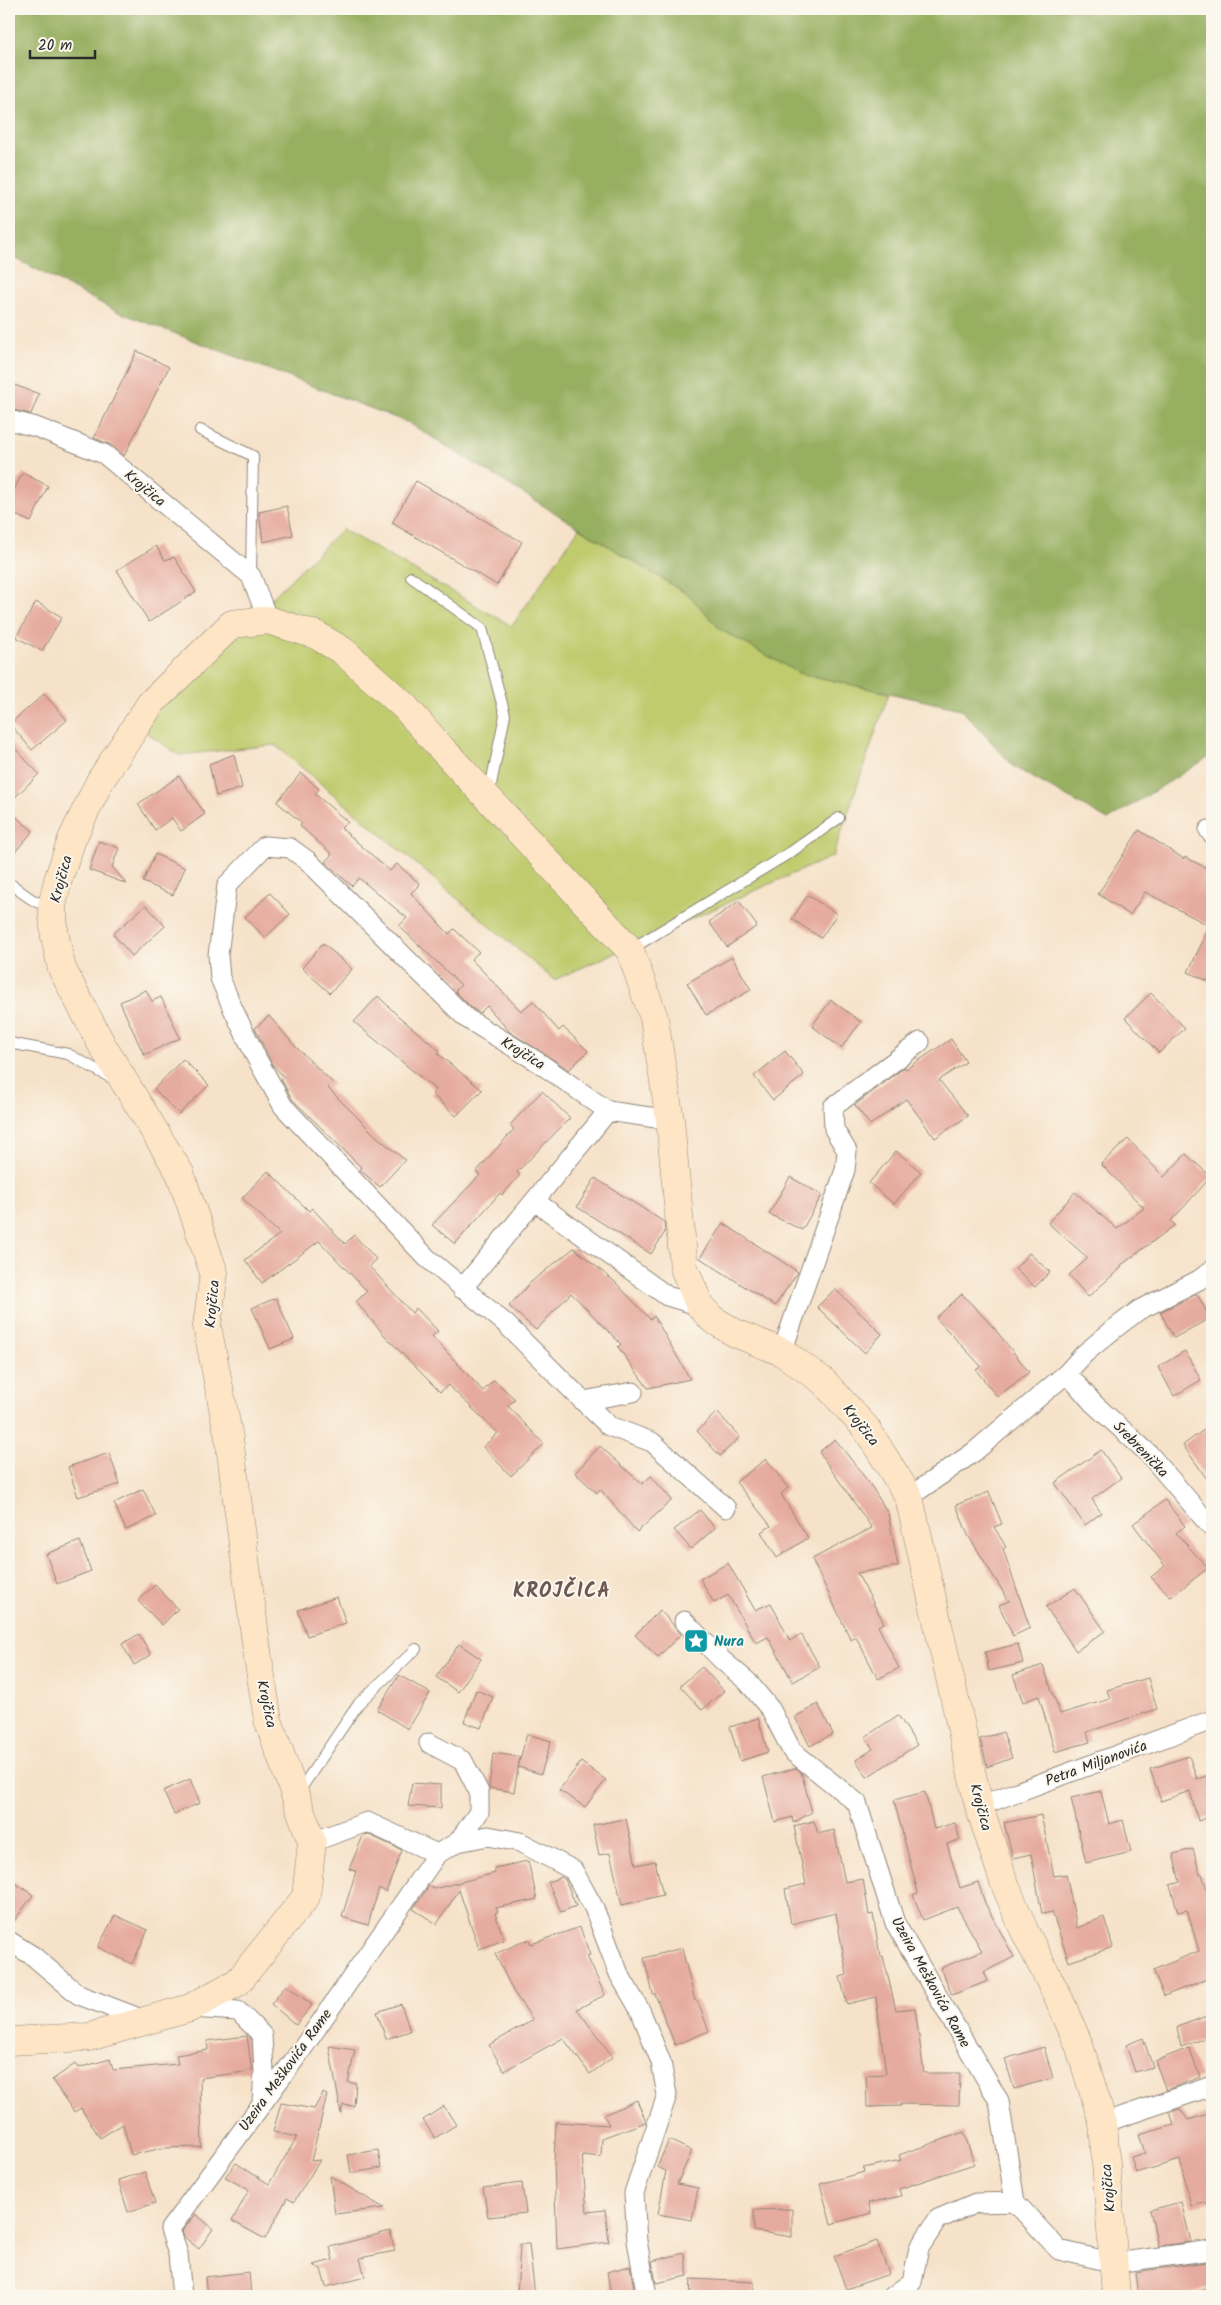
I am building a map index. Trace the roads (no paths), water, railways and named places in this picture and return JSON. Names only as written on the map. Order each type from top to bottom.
[{"type":"main road","name":"Krojčica","points":[[9,2041],[89,2037],[190,2008],[238,1982],[306,1898],[312,1842],[268,1720],[229,1438],[207,1326],[214,1273],[180,1173],[102,1045],[62,969],[55,937],[52,906],[58,880],[72,839],[100,781],[151,703],[232,624],[268,620],[316,634],[343,651],[406,707],[630,950],[654,1018],[670,1120],[684,1268],[700,1306],[712,1318],[735,1333],[782,1352],[823,1381],[866,1428],[909,1497],[980,1806],[1007,1890],[1024,1930],[1060,1999],[1079,2045],[1103,2123],[1116,2296]]},
{"type":"street","name":"Krojčica","points":[[9,420],[36,427],[104,454],[252,576]]},
{"type":"street","points":[[252,576],[268,620]]},
{"type":"street","name":"Krojčica","points":[[670,1120],[608,1111],[538,1062],[466,1018],[315,868],[290,848],[265,846],[227,885],[222,911],[218,955],[220,978],[257,1059],[284,1106],[427,1258],[506,1324],[609,1426],[652,1442],[726,1508]]},
{"type":"street","points":[[782,1352],[840,1190],[847,1151],[834,1130],[833,1108],[920,1042]]},
{"type":"street","points":[[462,1289],[536,1202],[608,1111]]},
{"type":"street","points":[[536,1202],[667,1296],[700,1306]]},
{"type":"street","points":[[909,1497],[974,1452],[1067,1373],[1084,1354],[1139,1310],[1208,1279]]},
{"type":"street","name":"Srebrenička","points":[[1067,1373],[1093,1403],[1149,1454],[1212,1528]]},
{"type":"street","points":[[584,1401],[633,1392]]},
{"type":"street","name":"Uzeira Meškovića Rame","points":[[684,1621],[722,1660],[748,1682],[771,1710],[792,1751],[857,1803],[895,1923],[999,2101],[1015,2202]]},
{"type":"street","name":"Petra Miljanovića","points":[[980,1806],[1212,1720]]},
{"type":"street","points":[[429,1743],[463,1762],[479,1792],[479,1812],[458,1842]]},
{"type":"street","points":[[312,1842],[367,1822],[437,1854]]},
{"type":"street","name":"Uzeira Meškovića Rame","points":[[182,2296],[178,2254],[170,2229],[300,2052],[437,1854],[458,1842],[488,1836],[520,1842],[573,1870],[594,1908],[619,1974],[641,2012],[661,2062],[667,2096],[634,2193],[637,2241],[647,2296]]},
{"type":"street","points":[[9,1941],[33,1956],[79,1996],[148,2021]]},
{"type":"street","points":[[190,2008],[238,2011],[262,2035],[264,2072],[262,2102]]},
{"type":"street","points":[[1103,2123],[1212,2086]]},
{"type":"street","points":[[893,2296],[912,2282],[919,2248],[938,2219],[976,2203],[1015,2202],[1059,2250],[1115,2263],[1212,2250]]},
{"type":"lane","points":[[200,430],[253,456],[252,576]]},
{"type":"lane","points":[[411,577],[482,628],[505,715],[488,797]]},
{"type":"lane","points":[[630,950],[783,857],[839,818]]},
{"type":"lane","points":[[9,883],[30,900],[41,905],[52,906]]},
{"type":"lane","points":[[9,1043],[68,1054],[127,1087]]},
{"type":"lane","points":[[296,1796],[359,1703],[416,1649]]},
{"type":"lane","points":[[1182,1732],[1212,1729]]},
{"type":"place","name":"Nura","points":[[696,1641]]},
{"type":"district","name":"KROJČICA","points":[[562,1590]]}]
